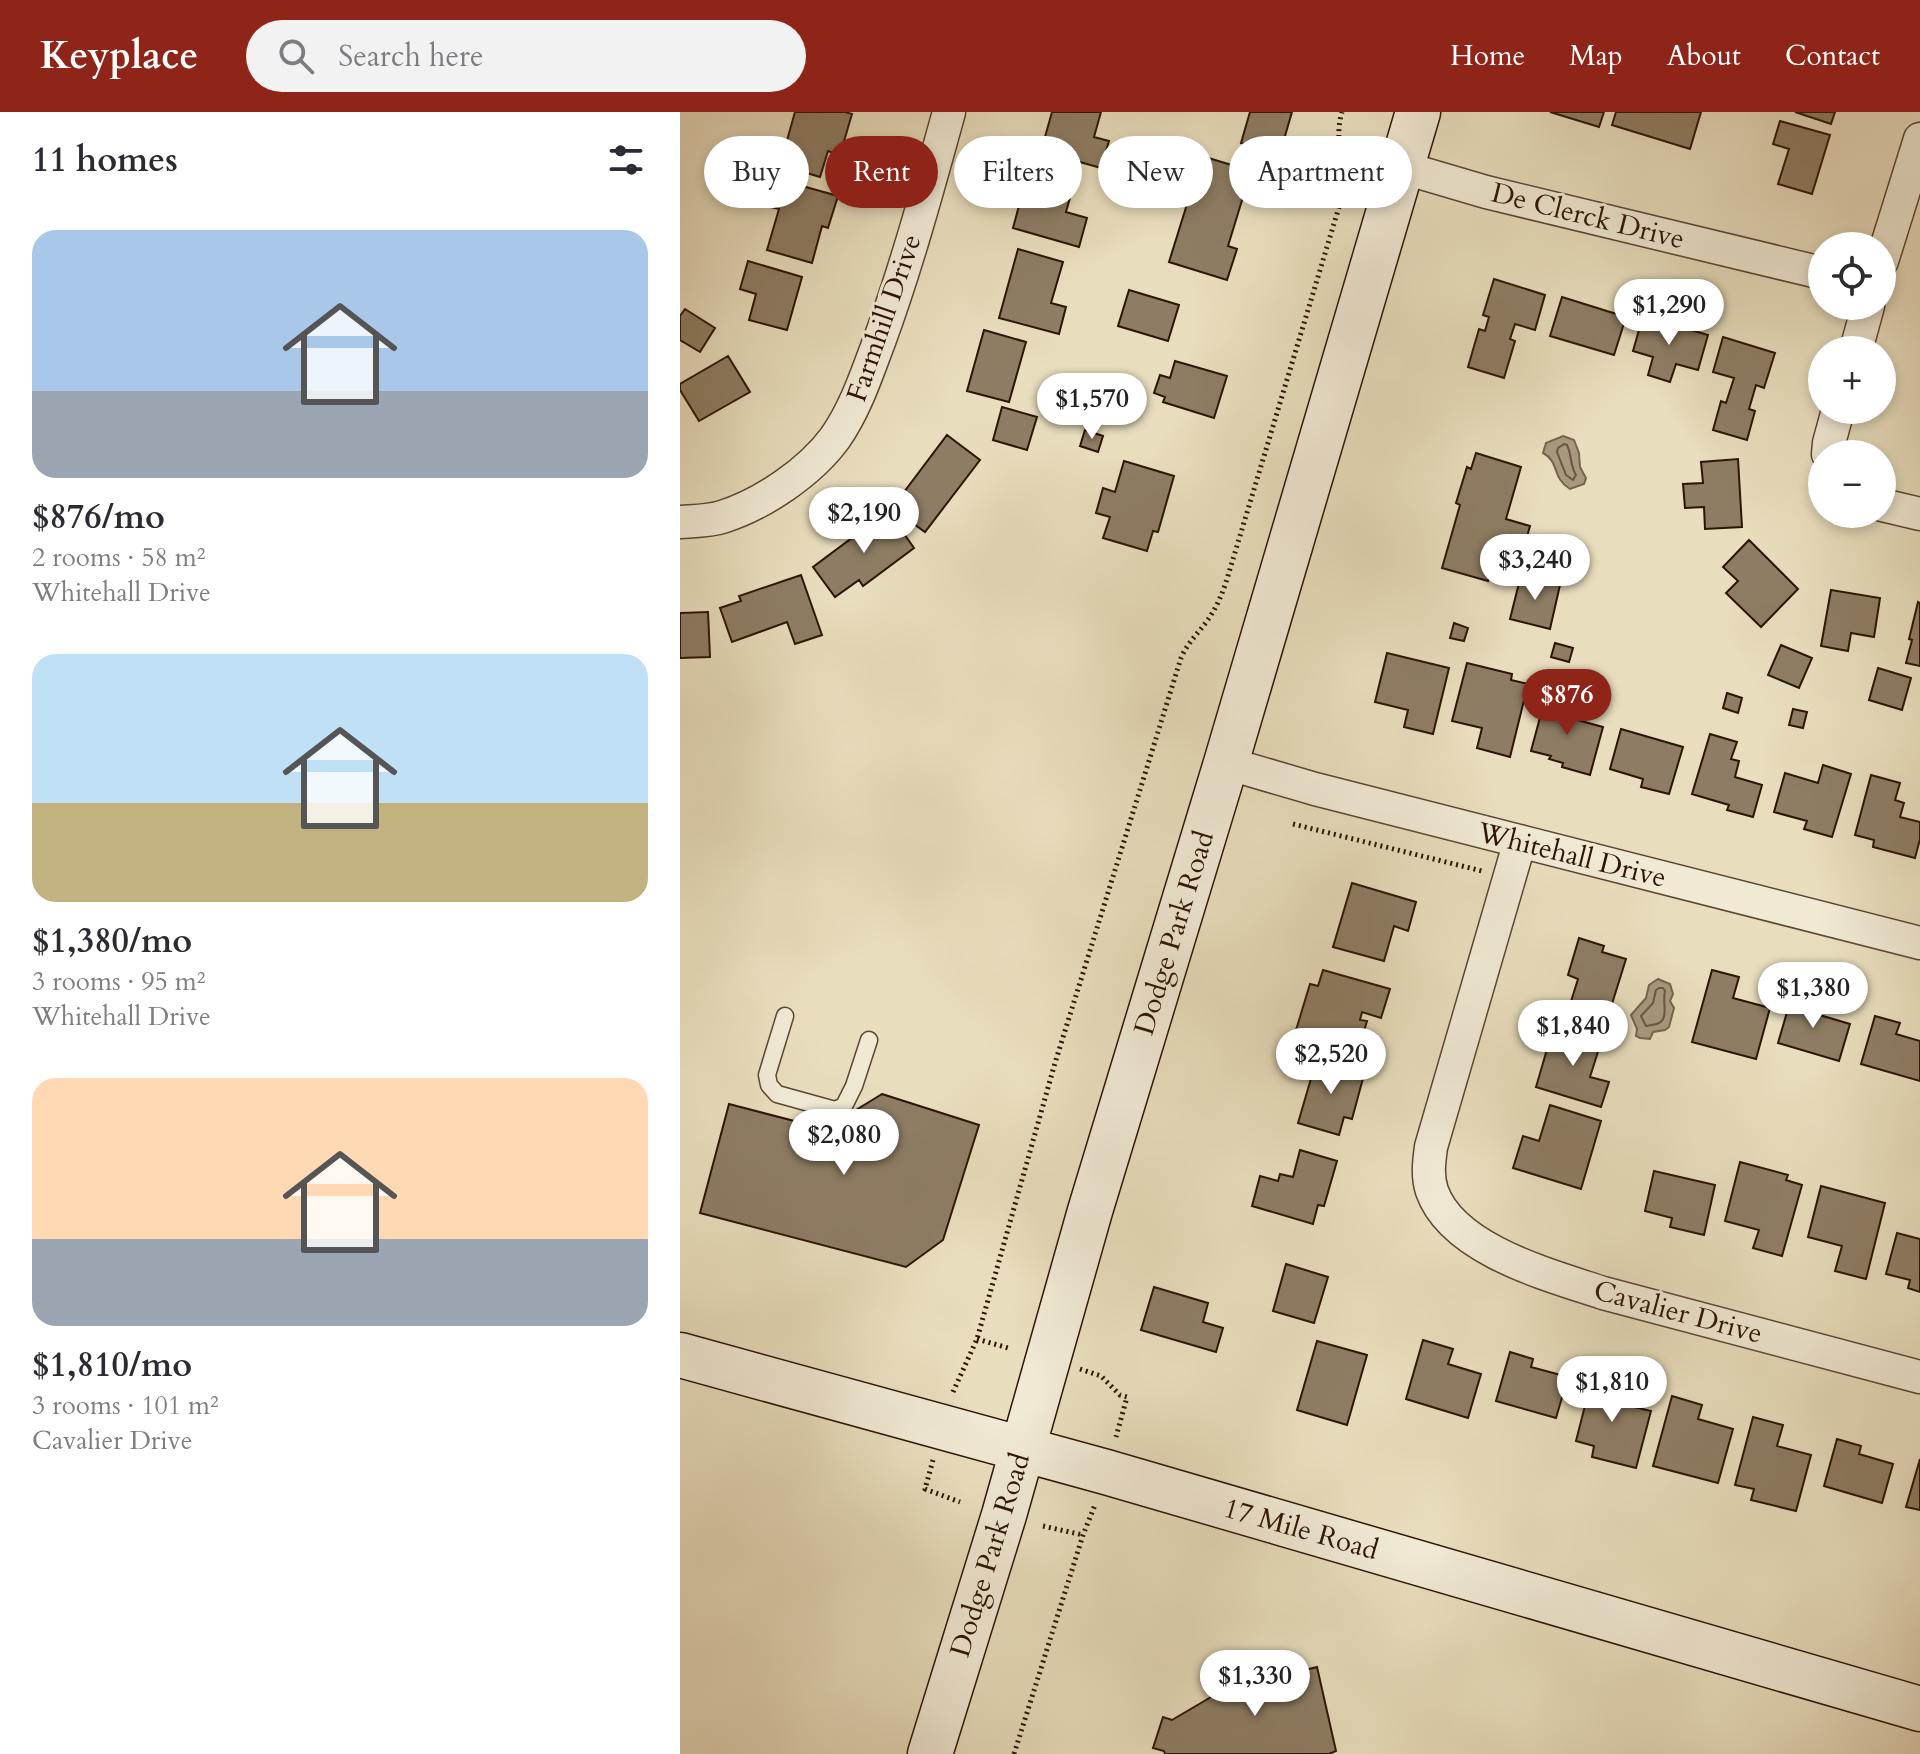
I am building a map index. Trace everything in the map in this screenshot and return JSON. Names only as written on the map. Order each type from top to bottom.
[{"type":"street","name":"Farmhill Drive","points":[[680,522],[721,517],[750,505],[802,472],[834,439],[862,389],[890,311],[949,112]]},
{"type":"street","name":"Dodge Park Road","points":[[1411,136],[1418,112]]},
{"type":"street","points":[[1891,232],[1920,139]]},
{"type":"street","name":"De Clerck Drive","points":[[1412,170],[1486,192],[1808,270]]},
{"type":"street","name":"Dodge Park Road","points":[[930,1754],[1389,208]]},
{"type":"street","points":[[1896,508],[1920,514]]},
{"type":"street","name":"Whitehall Drive","points":[[1226,763],[1315,789],[1920,943]]},
{"type":"street","name":"Cavalier Drive","points":[[1520,841],[1431,1147],[1428,1168],[1431,1188],[1448,1219],[1472,1240],[1504,1257],[1603,1293],[1920,1377]]},
{"type":"street","name":"17 Mile Road","points":[[680,1355],[1106,1472],[1920,1709]]},
{"type":"lane","points":[[785,1016],[767,1075],[769,1085],[777,1094],[835,1110],[844,1106],[869,1040]]},
{"type":"path","points":[[949,1400],[977,1339],[1055,1063],[1181,658],[1222,596],[1342,191],[1338,134],[1342,112]]},
{"type":"path","points":[[1293,824],[1489,872]]},
{"type":"path","points":[[977,1339],[1008,1348]]},
{"type":"path","points":[[1079,1369],[1101,1376],[1120,1395],[1127,1397],[1114,1447]]},
{"type":"path","points":[[935,1452],[925,1489],[960,1502]]},
{"type":"path","points":[[1014,1754],[1083,1535],[1099,1496]]},
{"type":"path","points":[[1043,1526],[1083,1535]]},
{"type":"water","points":[[1563,436],[1574,440],[1580,467],[1586,478],[1584,484],[1570,489],[1560,480],[1552,461],[1543,453],[1546,443]]},
{"type":"water","points":[[1658,979],[1670,984],[1673,994],[1670,1001],[1674,1008],[1669,1027],[1653,1032],[1650,1039],[1640,1038],[1636,1036],[1637,1029],[1631,1015],[1646,998],[1649,985]]},
{"type":"building","points":[[795,112],[852,114],[846,136],[825,136],[825,161],[820,177],[809,174],[809,136],[788,136]]},
{"type":"building","points":[[1052,112],[1101,112],[1094,137],[1098,138],[1098,167],[1082,163],[1082,136],[1045,136]]},
{"type":"building","points":[[1250,112],[1292,112],[1285,136],[1243,136]]},
{"type":"building","points":[[1550,112],[1604,112],[1599,127]]},
{"type":"building","points":[[1616,112],[1701,112],[1690,149],[1612,125]]},
{"type":"building","points":[[1795,112],[1835,112],[1831,124]]},
{"type":"building","points":[[1780,121],[1830,135],[1812,194],[1778,184],[1789,149],[1773,144]]},
{"type":"building","points":[[1213,159],[1229,164],[1229,208],[1240,208],[1228,246],[1237,249],[1227,280],[1169,262],[1186,208],[1213,208]]},
{"type":"building","points":[[809,188],[825,192],[825,208],[834,208],[828,228],[822,226],[812,263],[767,250],[779,209],[775,208],[809,208]]},
{"type":"building","points":[[1018,208],[1067,208],[1066,212],[1087,218],[1079,247],[1013,228]]},
{"type":"building","points":[[1018,249],[1063,262],[1051,303],[1066,307],[1059,334],[999,318]]},
{"type":"building","points":[[748,261],[802,277],[787,330],[749,320],[756,294],[740,289]]},
{"type":"building","points":[[1494,279],[1545,295],[1535,330],[1515,324],[1510,339],[1515,341],[1504,378],[1468,367],[1479,329],[1485,331],[1489,317],[1483,315]]},
{"type":"building","points":[[1129,290],[1179,305],[1168,341],[1118,326]]},
{"type":"building","points":[[1562,297],[1626,317],[1614,355],[1550,336]]},
{"type":"building","points":[[685,309],[715,328],[700,352],[680,340],[680,316]]},
{"type":"building","points":[[1643,316],[1708,335],[1698,370],[1676,364],[1670,382],[1648,375],[1653,357],[1633,351]]},
{"type":"building","points":[[984,330],[1026,342],[1009,402],[967,391]]},
{"type":"building","points":[[1723,337],[1775,353],[1764,388],[1756,385],[1749,409],[1755,411],[1747,440],[1713,430],[1721,401],[1726,403],[1734,378],[1713,372]]},
{"type":"building","points":[[728,356],[750,392],[699,421],[680,390],[680,384]]},
{"type":"building","points":[[1175,361],[1227,376],[1214,418],[1163,402],[1165,397],[1154,393],[1160,375],[1170,378]]},
{"type":"building","points":[[1002,407],[1037,417],[1027,450],[993,440]]},
{"type":"building","points":[[1085,430],[1103,436],[1098,452],[1080,446]]},
{"type":"building","points":[[947,435],[980,460],[925,532],[892,508]]},
{"type":"building","points":[[1476,453],[1521,467],[1506,519],[1530,526],[1521,558],[1497,550],[1488,581],[1442,568],[1460,505],[1456,503],[1467,467],[1471,469]]},
{"type":"building","points":[[1738,459],[1742,527],[1705,529],[1704,507],[1685,508],[1683,484],[1703,483],[1701,462]]},
{"type":"building","points":[[1124,461],[1174,476],[1158,532],[1153,531],[1147,551],[1103,538],[1110,517],[1096,513],[1103,488],[1115,492]]},
{"type":"building","points":[[888,511],[914,548],[863,586],[859,580],[835,597],[813,567]]},
{"type":"building","points":[[1749,540],[1798,589],[1761,627],[1726,593],[1738,581],[1723,567]]},
{"type":"building","points":[[801,575],[822,635],[795,644],[787,622],[732,642],[720,608],[741,601],[739,596]]},
{"type":"building","points":[[1521,575],[1560,585],[1550,629],[1510,619]]},
{"type":"building","points":[[1831,590],[1880,598],[1874,637],[1851,633],[1848,651],[1821,646]]},
{"type":"building","points":[[1920,603],[1920,666],[1906,663]]},
{"type":"building","points":[[708,612],[710,657],[680,658],[680,613]]},
{"type":"building","points":[[1454,623],[1468,628],[1464,641],[1450,638]]},
{"type":"building","points":[[1555,643],[1573,648],[1569,662],[1551,657]]},
{"type":"building","points":[[1781,645],[1812,658],[1799,688],[1768,675]]},
{"type":"building","points":[[1387,653],[1449,668],[1433,734],[1404,727],[1408,710],[1375,702]]},
{"type":"building","points":[[1467,663],[1512,674],[1511,680],[1528,684],[1510,757],[1477,748],[1482,728],[1452,721]]},
{"type":"building","points":[[1878,668],[1911,678],[1902,710],[1869,700]]},
{"type":"building","points":[[1727,693],[1742,698],[1738,713],[1723,708]]},
{"type":"building","points":[[1559,694],[1579,700],[1574,719],[1603,727],[1590,775],[1562,767],[1563,763],[1549,759],[1551,756],[1531,751],[1542,710],[1554,714]]},
{"type":"building","points":[[1793,709],[1807,712],[1803,728],[1789,725]]},
{"type":"building","points":[[1621,729],[1683,747],[1669,794],[1641,787],[1643,779],[1610,769]]},
{"type":"building","points":[[1710,734],[1737,742],[1731,759],[1739,761],[1735,777],[1762,785],[1753,817],[1727,810],[1729,805],[1692,794]]},
{"type":"building","points":[[1823,765],[1851,774],[1832,837],[1804,829],[1807,821],[1774,812],[1785,773],[1818,783]]},
{"type":"building","points":[[1871,775],[1900,783],[1895,800],[1904,803],[1900,817],[1920,822],[1915,858],[1873,847],[1874,840],[1855,835]]},
{"type":"building","points":[[1352,883],[1416,902],[1408,931],[1394,926],[1384,961],[1333,947]]},
{"type":"building","points":[[1579,938],[1604,946],[1602,952],[1626,959],[1606,1023],[1568,1011],[1578,979],[1568,975]]},
{"type":"building","points":[[1323,970],[1390,989],[1381,1018],[1362,1012],[1360,1020],[1367,1021],[1359,1048],[1296,1030],[1310,984],[1318,986]]},
{"type":"building","points":[[1712,970],[1739,977],[1733,998],[1770,1008],[1756,1059],[1692,1042]]},
{"type":"building","points":[[1792,995],[1817,1002],[1813,1013],[1850,1024],[1839,1061],[1778,1043]]},
{"type":"building","points":[[1875,1016],[1900,1023],[1896,1034],[1920,1041],[1920,1081],[1861,1064]]},
{"type":"building","points":[[1561,1026],[1602,1039],[1590,1077],[1609,1082],[1601,1107],[1536,1087],[1550,1039],[1556,1041]]},
{"type":"building","points":[[1317,1058],[1365,1071],[1352,1119],[1344,1117],[1339,1135],[1298,1123]]},
{"type":"building","points":[[882,1094],[979,1125],[943,1240],[906,1267],[700,1213],[729,1104],[825,1129]]},
{"type":"building","points":[[1550,1105],[1601,1121],[1581,1189],[1513,1168],[1523,1136],[1539,1141]]},
{"type":"building","points":[[1300,1150],[1337,1161],[1324,1206],[1318,1205],[1313,1224],[1252,1206],[1260,1176],[1278,1181],[1280,1174],[1293,1177]]},
{"type":"building","points":[[1740,1162],[1788,1175],[1786,1180],[1802,1185],[1782,1256],[1753,1248],[1759,1230],[1725,1221]]},
{"type":"building","points":[[1654,1171],[1715,1185],[1704,1235],[1670,1227],[1672,1218],[1645,1211]]},
{"type":"building","points":[[1821,1186],[1885,1203],[1866,1279],[1835,1271],[1842,1246],[1808,1237]]},
{"type":"building","points":[[1897,1233],[1920,1239],[1920,1292],[1908,1288],[1910,1280],[1886,1274]]},
{"type":"building","points":[[1286,1264],[1328,1277],[1314,1323],[1273,1311]]},
{"type":"building","points":[[1154,1287],[1208,1303],[1203,1322],[1223,1328],[1216,1352],[1141,1330]]},
{"type":"building","points":[[1423,1340],[1453,1349],[1448,1364],[1481,1374],[1468,1418],[1406,1399]]},
{"type":"building","points":[[1317,1341],[1367,1355],[1347,1425],[1297,1410]]},
{"type":"building","points":[[1510,1352],[1533,1359],[1531,1367],[1568,1377],[1556,1418],[1496,1401]]},
{"type":"building","points":[[1593,1374],[1623,1381],[1617,1403],[1651,1411],[1636,1468],[1592,1457],[1594,1446],[1576,1441]]},
{"type":"building","points":[[1672,1396],[1702,1405],[1698,1419],[1733,1429],[1718,1483],[1653,1466]]},
{"type":"building","points":[[1753,1417],[1783,1425],[1777,1446],[1811,1455],[1796,1511],[1751,1500],[1754,1489],[1735,1485]]},
{"type":"building","points":[[1837,1439],[1861,1446],[1859,1454],[1893,1464],[1882,1503],[1824,1486]]},
{"type":"building","points":[[1920,1459],[1920,1510],[1906,1507]]},
{"type":"building","points":[[1279,1657],[1289,1674],[1317,1667],[1336,1751],[1329,1754],[1165,1754],[1153,1748],[1163,1717],[1172,1720]]}]
